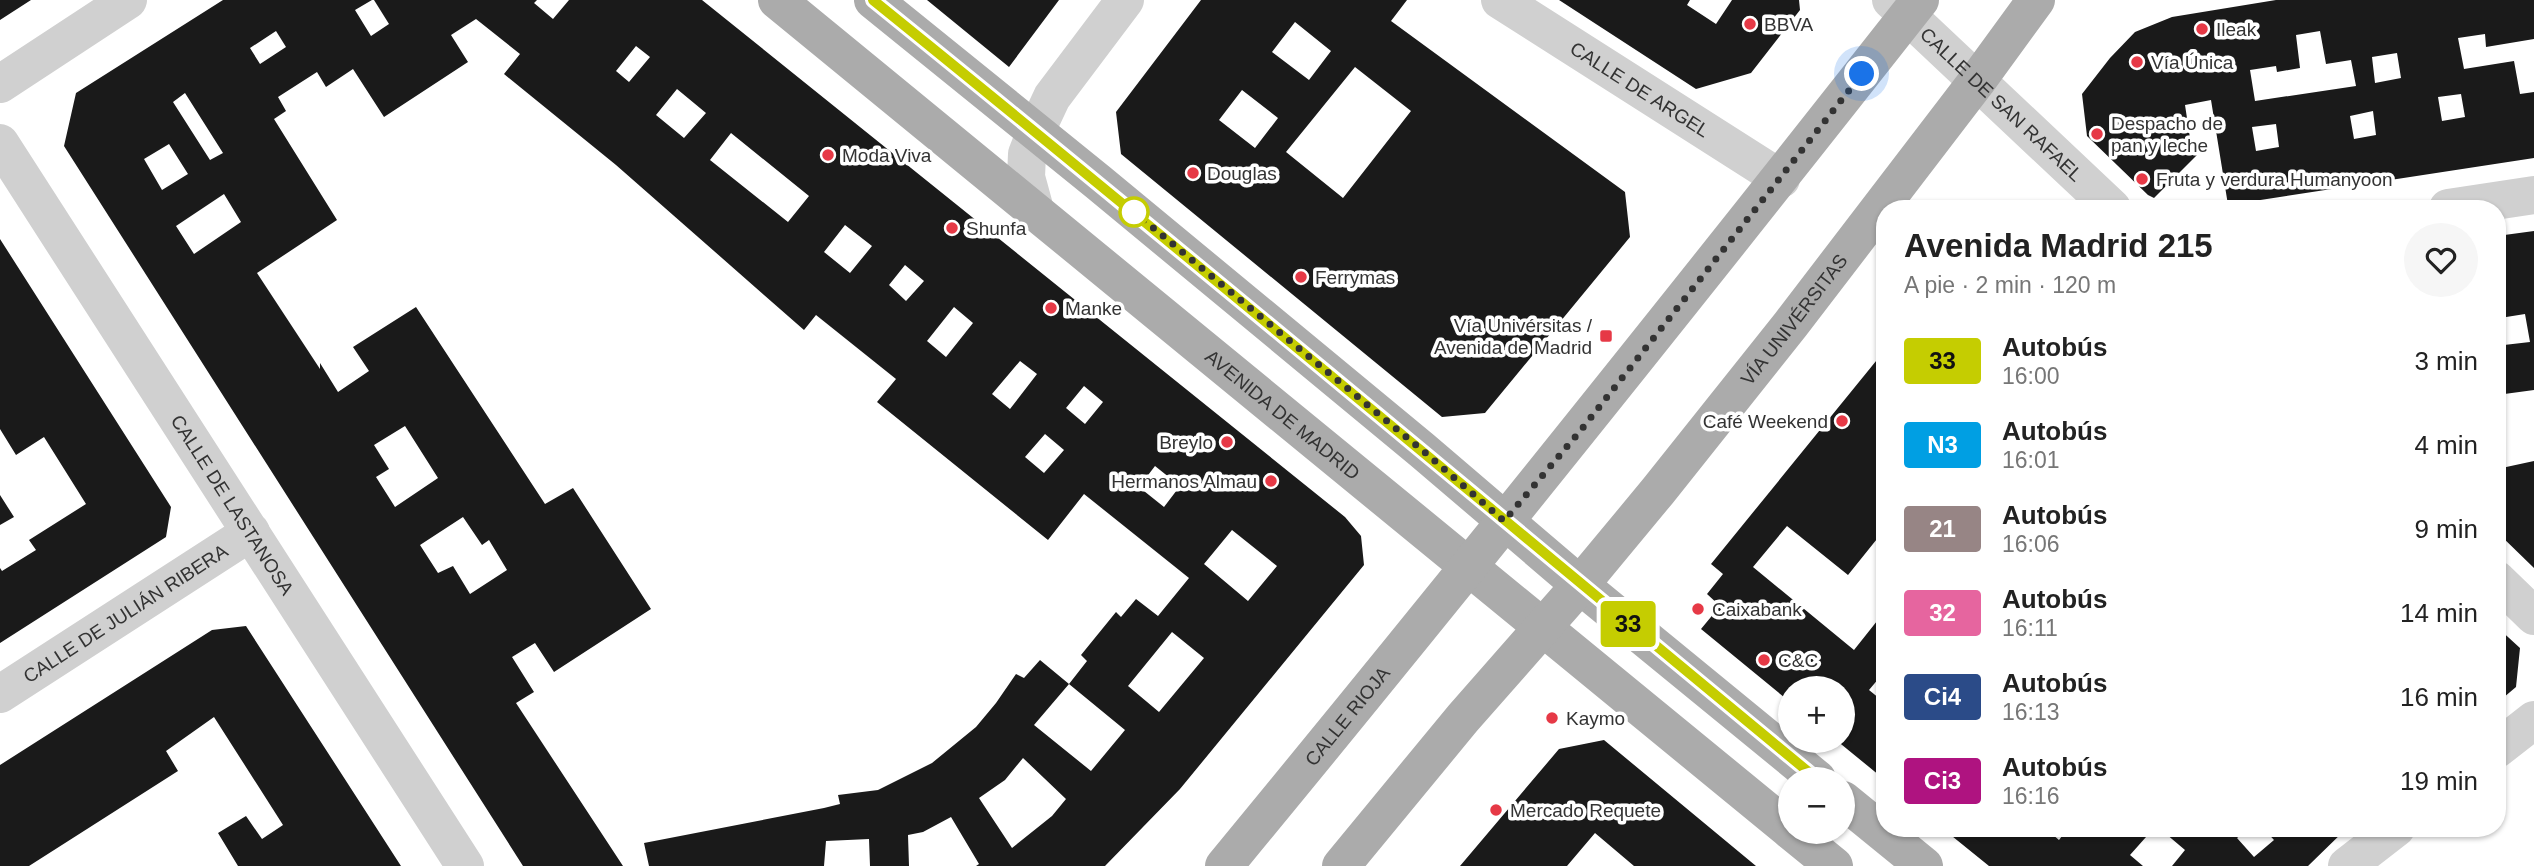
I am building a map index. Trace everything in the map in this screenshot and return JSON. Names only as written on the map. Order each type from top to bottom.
[{"type":"main road","name":"AVENIDA DE MADRID","points":[[777,0],[1778,820]]},
{"type":"main road","points":[[873,0],[1036,131],[1802,767]]},
{"type":"main road","name":"VÍA UNIVÉRSITAS","points":[[1886,200],[1978,81],[2036,0]]},
{"type":"main road","points":[[1468,565],[1581,430],[1781,179],[1906,5]]},
{"type":"main road","name":"VÍA UNIVÉRSITAS","points":[[1542,628],[1580,585],[1782,335],[1876,213]]},
{"type":"main road","name":"CALLE RIOJA","points":[[1224,866],[1468,565]]},
{"type":"main road","points":[[1341,866],[1463,718],[1542,628]]},
{"type":"main road","points":[[1855,810],[1876,827]]},
{"type":"main road","points":[[1888,837],[1924,866]]},
{"type":"main road","name":"AVENIDA DE MADRID","points":[[1807,844],[1834,866]]},
{"type":"street","points":[[0,83],[128,0]]},
{"type":"street","points":[[1035,210],[1026,177],[1027,154],[1036,131],[1052,97],[1125,0]]},
{"type":"street","name":"CALLE DE ARGEL","points":[[1500,0],[1781,179]]},
{"type":"street","name":"CALLE DE SAN RAFAEL","points":[[1906,5],[1978,81],[2104,200]]},
{"type":"street","name":"CALLE DE LASTANOSA","points":[[0,143],[465,866]]},
{"type":"street","points":[[2501,200],[2534,195]]},
{"type":"street","name":"CALLE DE JULIÁN RIBERA","points":[[0,694],[251,532]]},
{"type":"street","points":[[2506,589],[2534,616]]},
{"type":"street","points":[[2506,742],[2534,720]]},
{"type":"street","points":[[2347,866],[2384,837]]},
{"type":"building","points":[[0,0],[31,0],[0,20]]},
{"type":"building","points":[[223,0],[372,0],[355,10],[371,36],[389,24],[374,0],[537,0],[534,3],[553,19],[569,0],[702,0],[1345,517],[1361,536],[1364,565],[1180,789],[1105,866],[976,866],[979,864],[951,817],[923,832],[908,835],[909,866],[870,866],[869,839],[826,841],[824,866],[649,866],[644,843],[840,804],[838,795],[878,790],[932,763],[976,727],[1016,674],[1024,678],[1040,660],[1069,684],[1087,661],[1081,655],[1116,612],[1121,617],[1136,599],[1158,616],[1189,578],[1084,494],[1048,540],[877,402],[896,379],[816,315],[804,330],[616,165],[504,74],[520,54],[476,19],[451,35],[468,62],[384,117],[353,69],[326,87],[317,72],[278,97],[286,111],[274,119],[337,220],[257,273],[338,392],[369,371],[353,347],[416,307],[545,504],[573,488],[651,609],[554,672],[535,643],[512,657],[534,692],[516,703],[623,866],[523,866],[64,146],[76,93]],"holes":[[[276,31],[286,47],[260,64],[250,48]],[[636,46],[650,57],[629,82],[616,71]],[[677,89],[706,113],[684,138],[656,115]],[[185,93],[223,153],[210,160],[173,102]],[[731,133],[809,196],[788,222],[710,160]],[[169,144],[188,174],[162,190],[144,159]],[[224,194],[241,222],[194,254],[176,226]],[[845,225],[872,246],[850,273],[824,252]],[[905,265],[924,281],[906,301],[889,285]],[[954,307],[973,323],[946,357],[927,341]],[[1020,361],[1037,374],[1010,409],[992,394]],[[1084,386],[1103,402],[1085,424],[1066,408]],[[405,426],[438,478],[395,507],[376,477],[389,469],[374,445]],[[1045,434],[1064,450],[1044,473],[1025,457]],[[1155,466],[1180,486],[1164,507],[1139,487]],[[463,517],[482,545],[489,540],[507,570],[470,594],[453,566],[438,573],[420,545]],[[1232,530],[1277,566],[1248,601],[1204,564]],[[1172,632],[1204,658],[1159,712],[1128,686]],[[1069,684],[1125,730],[1091,771],[1034,725]],[[1023,758],[1066,799],[1052,816],[1012,848],[979,798],[1005,780]]]},
{"type":"building","points":[[927,0],[1059,0],[1009,67]]},
{"type":"building","points":[[1201,0],[1407,0],[1391,21],[1625,192],[1630,237],[1485,413],[1442,417],[1121,154],[1116,112]],"holes":[[[1295,22],[1331,51],[1309,80],[1272,52]],[[1355,67],[1411,111],[1343,198],[1286,152]],[[1242,90],[1278,118],[1255,148],[1219,120]]]},
{"type":"building","points":[[1559,0],[1690,0],[1687,5],[1716,24],[1732,0],[1799,0],[1800,10],[1751,73],[1696,89]]},
{"type":"building","points":[[2276,0],[2534,0],[2534,39],[2486,47],[2485,34],[2458,38],[2464,69],[2514,61],[2520,94],[2534,92],[2534,158],[2261,200],[2227,200],[2211,100],[2185,105],[2192,151],[2197,155],[2154,198],[2087,136],[2082,94],[2110,58],[2135,32],[2172,17]],"holes":[[[2320,31],[2326,64],[2351,60],[2356,86],[2255,101],[2250,70],[2276,66],[2277,72],[2300,68],[2296,35]],[[2397,53],[2401,78],[2375,83],[2372,57]],[[2461,94],[2465,117],[2442,121],[2438,97]],[[2373,111],[2376,135],[2354,139],[2350,116]],[[2276,124],[2279,147],[2256,151],[2252,127]]]},
{"type":"building","points":[[2534,231],[2534,390],[2506,394],[2506,345],[2530,342],[2525,314],[2506,317],[2506,235]]},
{"type":"building","points":[[0,239],[171,507],[166,537],[0,643],[0,568],[2,571],[36,550],[29,540],[86,504],[44,437],[16,455],[0,429]]},
{"type":"building","points":[[1876,361],[1876,540],[1848,575],[1787,526],[1753,567],[1854,650],[1876,622],[1876,682],[1869,690],[1876,696],[1876,773],[1852,753],[1855,753],[1855,676],[1778,676],[1778,692],[1701,629],[1720,606],[1707,594],[1723,574],[1711,564]]},
{"type":"building","points":[[2534,461],[2534,568],[2506,541],[2506,467]]},
{"type":"building","points":[[0,495],[14,517],[0,525]]},
{"type":"building","points":[[246,626],[401,866],[238,866],[218,833],[246,816],[262,839],[283,825],[214,717],[166,751],[178,771],[29,866],[0,866],[0,765],[212,630]]},
{"type":"building","points":[[2506,635],[2520,648],[2516,687],[2506,695]]},
{"type":"building","points":[[1604,740],[1756,866],[1634,866],[1595,833],[1567,866],[1460,866],[1559,749]]},
{"type":"building","points":[[1953,837],[2056,837],[2059,840],[2061,837],[2146,837],[2130,855],[2143,866],[1989,866]]},
{"type":"building","points":[[2170,837],[2238,837],[2254,857],[2274,840],[2271,837],[2338,837],[2308,866],[2172,866],[2185,850]]},
{"type":"bus line","name":"33","points":[[873,0],[1098,182],[1802,767]]},
{"type":"place","name":"BBVA","points":[[1750,24]]},
{"type":"place","name":"Ileak","points":[[2202,29]]},
{"type":"place","name":"Vía Única","points":[[2137,62]]},
{"type":"place","name":"Despacho de pan y leche","points":[[2097,134]]},
{"type":"place","name":"Moda Viva","points":[[828,155]]},
{"type":"place","name":"Douglas","points":[[1193,173]]},
{"type":"place","name":"Fruta y verdura Humanyoon","points":[[2142,179]]},
{"type":"place","name":"Shunfa","points":[[952,228]]},
{"type":"place","name":"Ferrymas","points":[[1301,277]]},
{"type":"place","name":"Manke","points":[[1051,308]]},
{"type":"place","name":"Vía Univérsitas / Avenida de Madrid","points":[[1606,336]]},
{"type":"place","name":"Café Weekend","points":[[1842,421]]},
{"type":"place","name":"Breylo","points":[[1227,442]]},
{"type":"place","name":"Hermanos Almau","points":[[1271,481]]},
{"type":"place","name":"Caixabank","points":[[1698,609]]},
{"type":"place","name":"C&C","points":[[1764,660]]},
{"type":"place","name":"Kaymo","points":[[1552,718]]},
{"type":"place","name":"Mercado Requete","points":[[1496,810]]},
{"type":"route","points":[[1134,212],[1504,521],[1581,430],[1862,74]]}]
